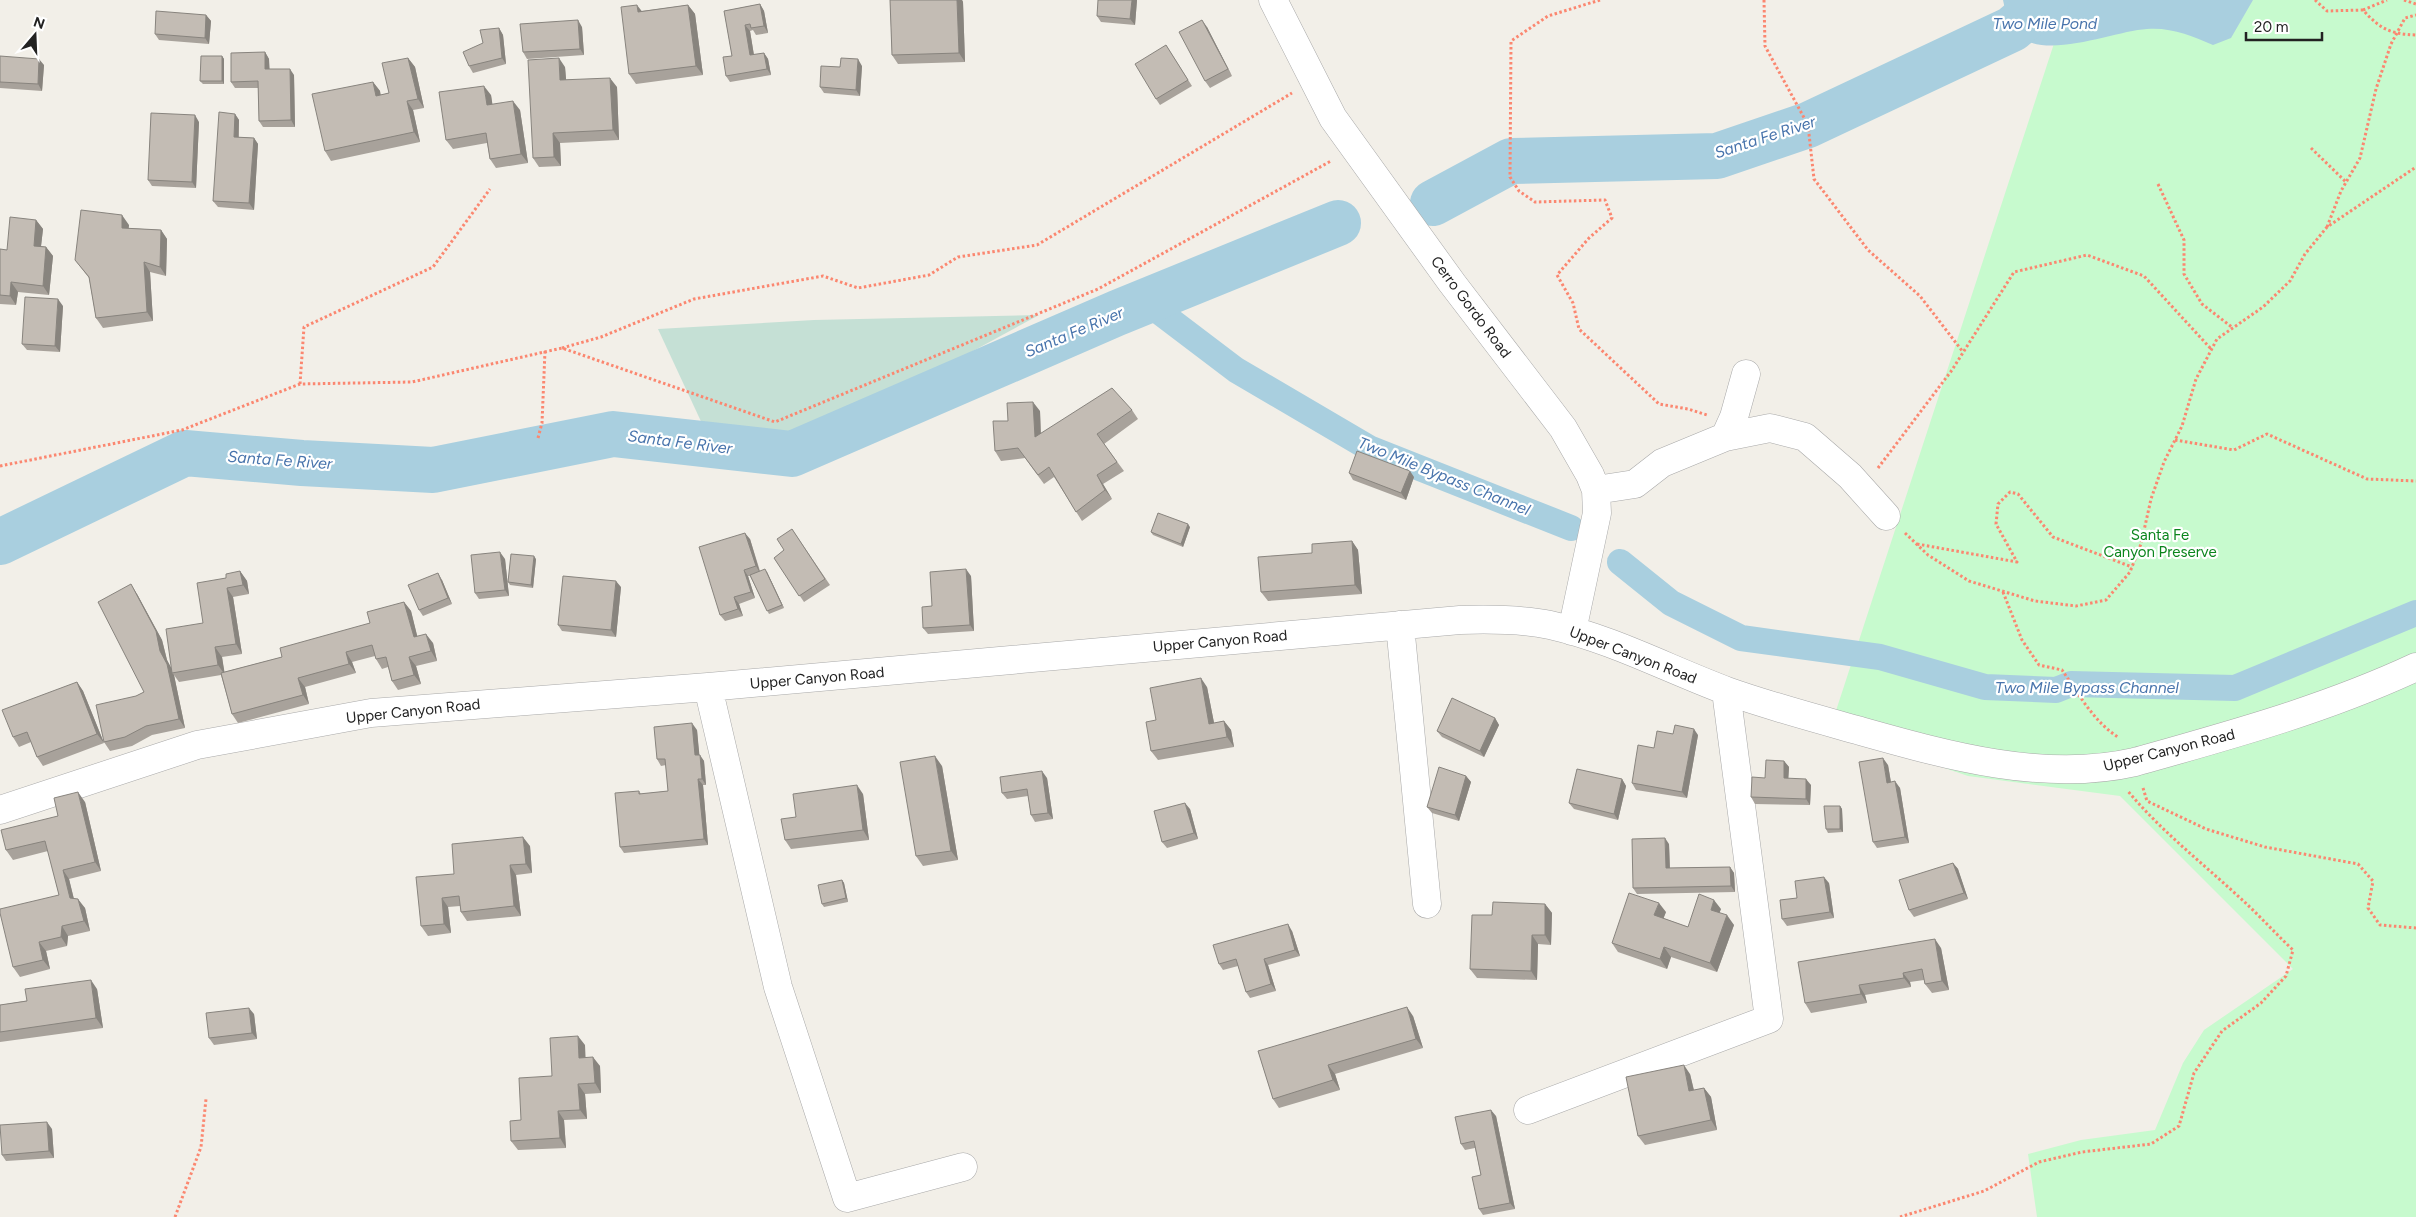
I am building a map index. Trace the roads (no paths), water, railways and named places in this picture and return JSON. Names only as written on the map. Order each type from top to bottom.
[{"type":"street","name":"Cerro Gordo Road","points":[[1273,0],[1333,118],[1452,283],[1564,428],[1590,475],[1596,501]]},
{"type":"street","points":[[1724,437],[1738,402],[1746,374]]},
{"type":"street","points":[[1572,631],[1586,565],[1596,501],[1635,484],[1662,463],[1724,437],[1770,428],[1805,437],[1850,476],[1886,516]]},
{"type":"street","name":"Upper Canyon Road","points":[[0,810],[197,745],[371,713],[708,687],[1400,625],[1493,619],[1520,620],[1572,631],[1617,646],[1726,691],[1886,738],[1989,762],[2034,768],[2072,770],[2122,765],[2302,714],[2372,687],[2416,667]]},
{"type":"street","points":[[1400,625],[1426,904]]},
{"type":"street","points":[[708,687],[778,986],[847,1198],[963,1168]]},
{"type":"street","points":[[1528,1110],[1769,1019],[1726,691]]},
{"type":"water","name":"Two Mile Pond","points":[[2003,0],[2253,0],[2231,38],[2213,45],[2181,33],[2164,29],[2147,29],[2056,45],[2039,44],[2024,39],[2012,29],[2006,15]]},
{"type":"waterway","name":"Santa Fe River","points":[[1433,203],[1511,161],[1717,156],[1808,125],[2012,29],[2046,0]]},
{"type":"waterway","name":"Santa Fe River","points":[[0,542],[185,453],[302,463],[433,470],[613,434],[792,454],[1117,313],[1338,223]]},
{"type":"waterway","name":"Two Mile Bypass Channel","points":[[1145,301],[1236,370],[1369,448],[1571,528]]},
{"type":"waterway","name":"Two Mile Bypass Channel","points":[[1620,562],[1671,603],[1741,638],[1880,657],[1985,687],[2056,690],[2071,684],[2235,688],[2416,613]]},
{"type":"park label","name":"Santa Fe Canyon Preserve","points":[[2160,544]]}]
